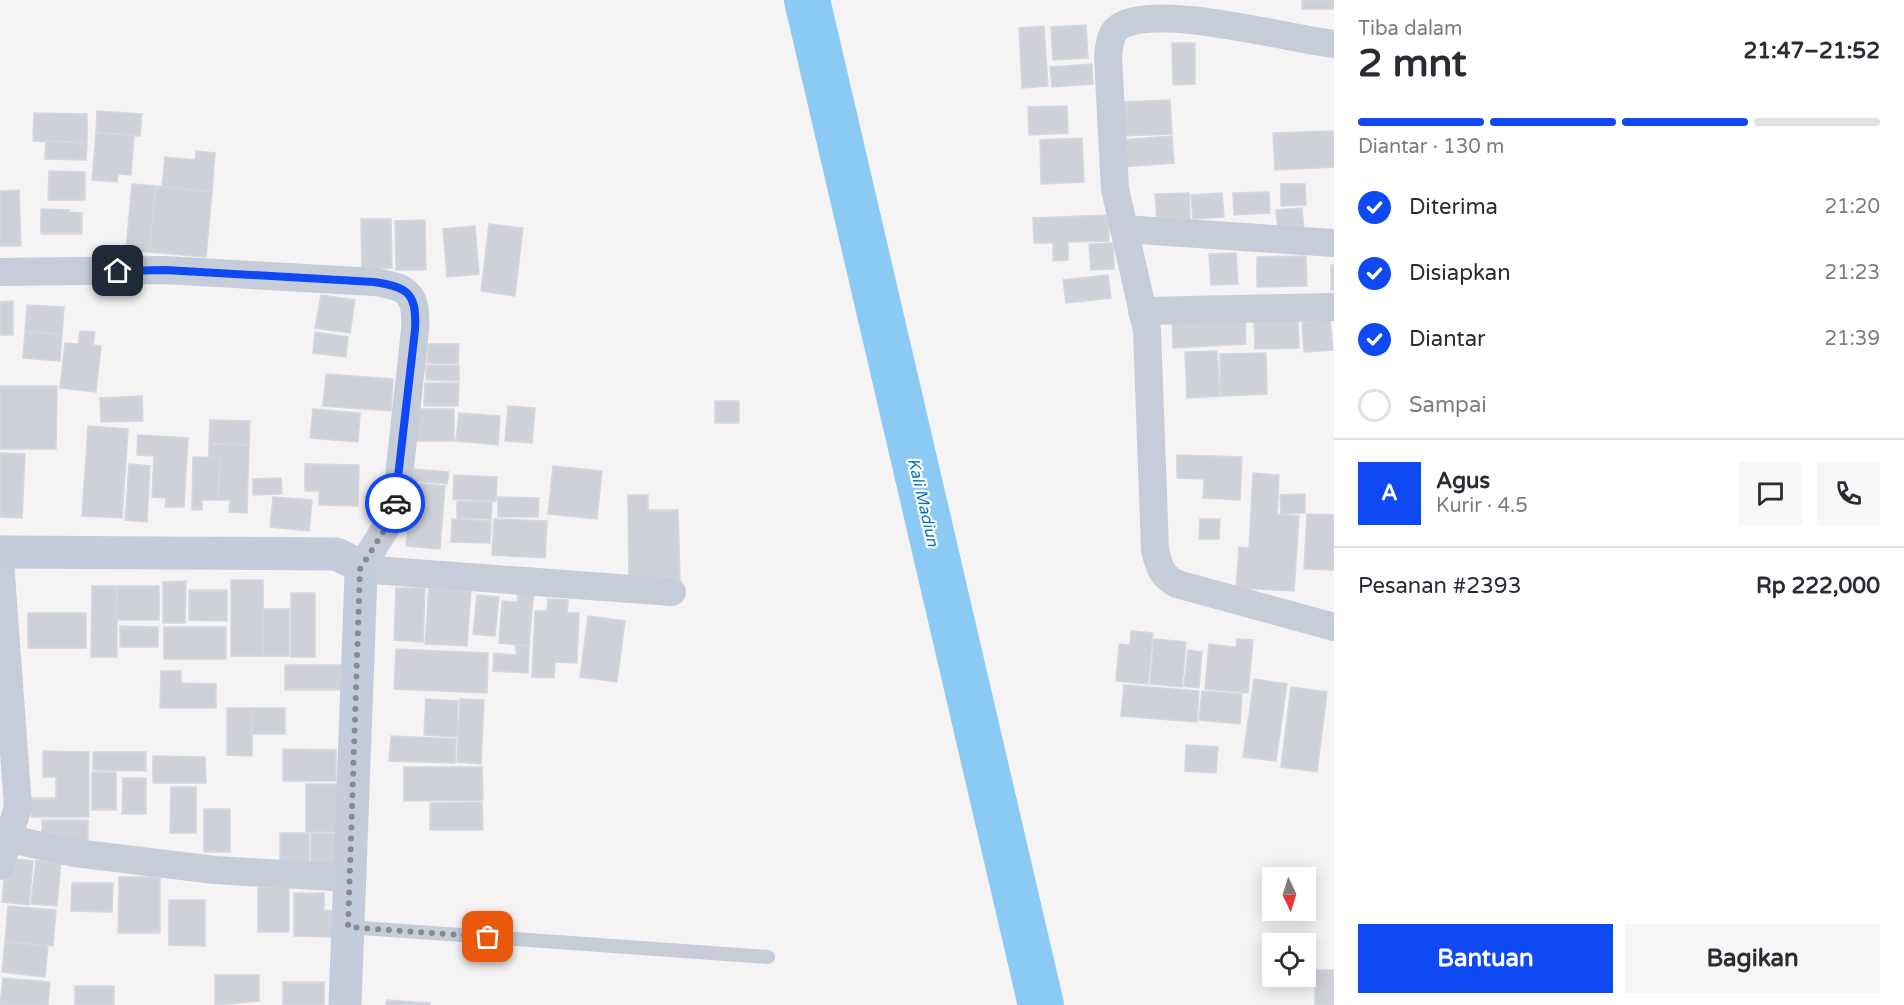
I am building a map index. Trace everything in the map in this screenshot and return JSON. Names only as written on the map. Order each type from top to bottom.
[{"type":"street","points":[[1334,44],[1186,19],[1129,12],[1112,35],[1108,57],[1115,189],[1147,330],[1155,550],[1160,570],[1167,580],[1177,584],[1334,627]]},
{"type":"street","points":[[1124,230],[1334,243]]},
{"type":"street","points":[[0,272],[189,271],[374,282],[394,285],[411,295],[416,307],[415,330],[395,513],[360,569],[345,1005]]},
{"type":"street","points":[[1142,311],[1334,307]]},
{"type":"street","points":[[0,552],[336,554],[354,561],[360,569],[672,592]]},
{"type":"street","points":[[0,562],[18,807],[4,837],[0,866]]},
{"type":"street","points":[[4,837],[75,853],[214,870],[349,878]]},
{"type":"lane","points":[[348,927],[768,957]]},
{"type":"building","points":[[1302,0],[1334,0],[1334,9],[1302,9]]},
{"type":"building","points":[[1086,25],[1088,58],[1053,60],[1051,27]]},
{"type":"building","points":[[1044,26],[1048,86],[1022,88],[1019,28]]},
{"type":"building","points":[[1172,43],[1195,43],[1195,84],[1173,85]]},
{"type":"building","points":[[1092,64],[1093,84],[1052,87],[1050,67]]},
{"type":"building","points":[[1170,100],[1172,134],[1122,136],[1121,102]]},
{"type":"building","points":[[1067,106],[1068,133],[1029,135],[1028,107]]},
{"type":"building","points":[[97,111],[142,114],[140,136],[96,133]]},
{"type":"building","points":[[34,113],[87,114],[87,143],[33,141]]},
{"type":"building","points":[[1334,131],[1334,167],[1275,170],[1273,133]]},
{"type":"building","points":[[96,133],[134,135],[131,175],[118,174],[117,182],[92,180]]},
{"type":"building","points":[[1172,136],[1174,163],[1122,167],[1120,140]]},
{"type":"building","points":[[1082,138],[1084,182],[1041,184],[1040,140]]},
{"type":"building","points":[[46,141],[87,143],[86,160],[45,159]]},
{"type":"building","points":[[196,151],[215,153],[212,192],[162,187],[165,157],[195,160]]},
{"type":"building","points":[[49,171],[85,172],[85,200],[48,200]]},
{"type":"building","points":[[132,184],[156,186],[149,252],[126,249]]},
{"type":"building","points":[[1281,184],[1305,184],[1306,205],[1281,206]]},
{"type":"building","points":[[156,186],[212,192],[206,257],[149,252]]},
{"type":"building","points":[[19,190],[21,246],[0,246],[0,191]]},
{"type":"building","points":[[1269,192],[1270,213],[1234,215],[1233,193]]},
{"type":"building","points":[[1189,193],[1190,219],[1157,220],[1155,194]]},
{"type":"building","points":[[1222,193],[1224,217],[1193,219],[1191,195]]},
{"type":"building","points":[[1302,208],[1304,230],[1278,231],[1276,210]]},
{"type":"building","points":[[41,209],[70,210],[69,212],[82,213],[82,234],[41,234]]},
{"type":"building","points":[[1109,215],[1109,241],[1068,242],[1068,260],[1053,261],[1053,243],[1034,243],[1033,218]]},
{"type":"building","points":[[361,219],[391,219],[392,268],[362,269]]},
{"type":"building","points":[[425,220],[426,270],[396,270],[395,221]]},
{"type":"building","points":[[489,224],[523,228],[515,296],[481,291]]},
{"type":"building","points":[[475,226],[479,274],[447,277],[443,229]]},
{"type":"building","points":[[1113,243],[1114,269],[1091,270],[1089,244]]},
{"type":"building","points":[[1236,253],[1238,284],[1211,285],[1209,254]]},
{"type":"building","points":[[1306,256],[1307,286],[1257,287],[1257,257]]},
{"type":"building","points":[[1331,265],[1334,265],[1334,290],[1331,290]]},
{"type":"building","points":[[1108,275],[1111,298],[1066,303],[1063,280]]},
{"type":"building","points":[[321,295],[355,300],[350,333],[315,328]]},
{"type":"building","points":[[13,301],[13,335],[0,335],[0,302]]},
{"type":"building","points":[[27,305],[64,307],[62,334],[25,332]]},
{"type":"building","points":[[1245,314],[1246,344],[1173,348],[1172,317]]},
{"type":"building","points":[[1298,320],[1299,348],[1255,349],[1254,322]]},
{"type":"building","points":[[1330,320],[1333,350],[1304,352],[1302,322]]},
{"type":"building","points":[[80,331],[95,332],[93,345],[101,346],[96,392],[60,388],[65,343],[78,344]]},
{"type":"building","points":[[25,332],[62,334],[60,361],[23,358]]},
{"type":"building","points":[[315,332],[348,337],[346,357],[313,353]]},
{"type":"building","points":[[428,344],[459,344],[458,364],[427,363]]},
{"type":"building","points":[[1217,351],[1220,396],[1187,398],[1185,352]]},
{"type":"building","points":[[1266,353],[1267,394],[1221,396],[1220,354]]},
{"type":"building","points":[[426,365],[459,366],[459,381],[426,380]]},
{"type":"building","points":[[326,374],[393,379],[391,411],[323,406]]},
{"type":"building","points":[[425,383],[459,383],[458,406],[424,406]]},
{"type":"building","points":[[0,386],[57,386],[56,449],[0,449]]},
{"type":"building","points":[[142,396],[143,421],[101,422],[100,398]]},
{"type":"building","points":[[715,401],[739,401],[739,423],[715,423]]},
{"type":"building","points":[[508,406],[535,408],[532,443],[505,441]]},
{"type":"building","points":[[313,409],[360,413],[358,442],[310,438]]},
{"type":"building","points":[[416,409],[454,409],[454,441],[416,441]]},
{"type":"building","points":[[459,413],[500,416],[498,445],[456,441]]},
{"type":"building","points":[[210,420],[250,421],[249,445],[209,444]]},
{"type":"building","points":[[88,426],[128,429],[122,518],[82,516]]},
{"type":"building","points":[[138,435],[188,438],[184,507],[165,507],[166,498],[152,497],[154,456],[137,455]]},
{"type":"building","points":[[209,444],[249,445],[247,513],[229,512],[230,500],[218,500],[220,458],[209,458]]},
{"type":"building","points":[[0,453],[25,454],[22,518],[0,517]]},
{"type":"building","points":[[1177,455],[1242,457],[1240,500],[1203,498],[1204,479],[1177,478]]},
{"type":"building","points":[[193,457],[220,458],[218,500],[202,500],[202,510],[192,510]]},
{"type":"building","points":[[129,464],[150,466],[147,522],[125,520]]},
{"type":"building","points":[[305,464],[359,465],[358,506],[319,505],[319,491],[305,491]]},
{"type":"building","points":[[553,466],[602,471],[597,519],[548,514]]},
{"type":"building","points":[[414,469],[449,472],[447,484],[413,481]]},
{"type":"building","points":[[1253,473],[1279,475],[1277,514],[1299,516],[1294,591],[1236,588],[1239,547],[1249,548]]},
{"type":"building","points":[[454,475],[497,477],[496,501],[453,499]]},
{"type":"building","points":[[281,478],[282,494],[253,495],[253,479]]},
{"type":"building","points":[[411,483],[445,486],[440,549],[406,546]]},
{"type":"building","points":[[1305,494],[1305,513],[1281,514],[1280,495]]},
{"type":"building","points":[[628,495],[648,495],[648,510],[678,510],[680,581],[629,582]]},
{"type":"building","points":[[273,497],[312,500],[309,531],[270,527]]},
{"type":"building","points":[[498,497],[539,498],[538,517],[498,517]]},
{"type":"building","points":[[457,501],[492,502],[491,519],[457,518]]},
{"type":"building","points":[[1307,514],[1334,515],[1334,570],[1304,569]]},
{"type":"building","points":[[452,519],[491,521],[490,543],[451,542]]},
{"type":"building","points":[[494,519],[547,521],[545,558],[492,555]]},
{"type":"building","points":[[1200,519],[1220,519],[1219,539],[1199,539]]},
{"type":"building","points":[[231,580],[263,580],[263,656],[231,656]]},
{"type":"building","points":[[186,581],[185,623],[163,623],[163,582]]},
{"type":"building","points":[[429,585],[471,588],[467,646],[425,644]]},
{"type":"building","points":[[92,586],[117,586],[117,657],[91,657]]},
{"type":"building","points":[[117,586],[159,586],[159,620],[116,620]]},
{"type":"building","points":[[396,588],[425,588],[423,642],[394,640]]},
{"type":"building","points":[[518,588],[534,590],[529,646],[499,643],[502,601],[517,602]]},
{"type":"building","points":[[189,590],[227,590],[227,621],[189,620]]},
{"type":"building","points":[[291,593],[315,593],[315,657],[291,657]]},
{"type":"building","points":[[477,595],[499,597],[495,636],[473,634]]},
{"type":"building","points":[[548,599],[568,600],[567,613],[579,613],[577,663],[555,662],[554,678],[532,677],[535,611],[547,611]]},
{"type":"building","points":[[263,609],[289,609],[289,656],[263,656]]},
{"type":"building","points":[[28,613],[86,613],[86,648],[28,648]]},
{"type":"building","points":[[588,616],[625,621],[617,682],[580,677]]},
{"type":"building","points":[[120,626],[158,627],[158,647],[120,647]]},
{"type":"building","points":[[164,627],[226,627],[226,659],[164,659]]},
{"type":"building","points":[[1131,631],[1153,633],[1148,684],[1116,681],[1119,644],[1130,645]]},
{"type":"building","points":[[1154,639],[1186,642],[1182,687],[1150,684]]},
{"type":"building","points":[[1237,639],[1253,640],[1248,693],[1205,689],[1209,644],[1236,647]]},
{"type":"building","points":[[516,645],[529,646],[528,673],[493,671],[494,653],[516,655]]},
{"type":"building","points":[[396,649],[488,653],[487,693],[394,689]]},
{"type":"building","points":[[1188,650],[1202,652],[1199,688],[1184,686]]},
{"type":"building","points":[[285,665],[347,665],[347,690],[285,690]]},
{"type":"building","points":[[161,671],[181,671],[181,683],[216,684],[216,708],[160,708]]},
{"type":"building","points":[[1254,679],[1287,684],[1276,761],[1243,757]]},
{"type":"building","points":[[1124,685],[1199,691],[1197,722],[1121,716]]},
{"type":"building","points":[[1291,687],[1327,692],[1317,772],[1281,767]]},
{"type":"building","points":[[1202,691],[1242,694],[1240,724],[1199,720]]},
{"type":"building","points":[[426,699],[458,701],[457,737],[424,735]]},
{"type":"building","points":[[460,699],[484,700],[481,764],[457,762]]},
{"type":"building","points":[[227,708],[252,708],[252,756],[227,755]]},
{"type":"building","points":[[252,708],[285,708],[285,734],[252,734]]},
{"type":"building","points":[[391,736],[456,739],[455,763],[389,761]]},
{"type":"building","points":[[1186,745],[1218,747],[1216,773],[1185,771]]},
{"type":"building","points":[[283,749],[336,750],[336,781],[283,781]]},
{"type":"building","points":[[43,751],[89,752],[89,817],[31,817],[31,798],[56,798],[56,777],[43,777]]},
{"type":"building","points":[[93,752],[146,752],[146,771],[93,770]]},
{"type":"building","points":[[153,756],[205,757],[206,783],[153,783]]},
{"type":"building","points":[[404,767],[482,767],[483,800],[404,801]]},
{"type":"building","points":[[92,772],[116,772],[116,810],[92,810]]},
{"type":"building","points":[[123,778],[146,778],[146,814],[122,814]]},
{"type":"building","points":[[306,784],[350,784],[350,832],[306,832]]},
{"type":"building","points":[[171,787],[196,787],[196,833],[170,833]]},
{"type":"building","points":[[482,802],[483,830],[430,830],[430,803]]},
{"type":"building","points":[[204,809],[230,809],[230,852],[204,852]]},
{"type":"building","points":[[42,820],[88,820],[88,841],[42,841]]},
{"type":"building","points":[[280,833],[309,833],[309,868],[280,868]]},
{"type":"building","points":[[311,833],[348,834],[348,864],[311,864]]},
{"type":"building","points":[[6,858],[33,861],[29,905],[2,902]]},
{"type":"building","points":[[36,860],[61,863],[57,906],[31,904]]},
{"type":"building","points":[[119,877],[160,877],[160,933],[118,933]]},
{"type":"building","points":[[72,883],[113,883],[112,912],[71,911]]},
{"type":"building","points":[[258,887],[289,888],[289,932],[258,932]]},
{"type":"building","points":[[294,893],[324,893],[324,910],[338,911],[339,937],[294,936]]},
{"type":"building","points":[[169,900],[205,900],[205,946],[169,945]]},
{"type":"building","points":[[8,906],[56,910],[53,946],[5,941]]},
{"type":"building","points":[[5,942],[48,946],[45,977],[2,972]]},
{"type":"building","points":[[1316,970],[1334,970],[1334,1005],[1315,1005]]},
{"type":"building","points":[[215,975],[259,975],[259,1001],[215,1005]]},
{"type":"building","points":[[3,978],[50,982],[48,1005],[0,1005]]},
{"type":"building","points":[[283,982],[324,982],[324,1005],[283,1005]]},
{"type":"building","points":[[75,986],[114,986],[114,1005],[75,1005]]},
{"type":"building","points":[[387,1000],[430,1003],[430,1005],[386,1005]]},
{"type":"waterway","name":"Kali Madiun","points":[[807,0],[1041,1005]]},
{"type":"way so far","points":[[395,503],[395,513],[360,569],[348,927],[488,937]]},
{"type":"route","points":[[118,271],[165,270],[374,282],[394,285],[411,295],[416,307],[415,330],[395,503]]}]
